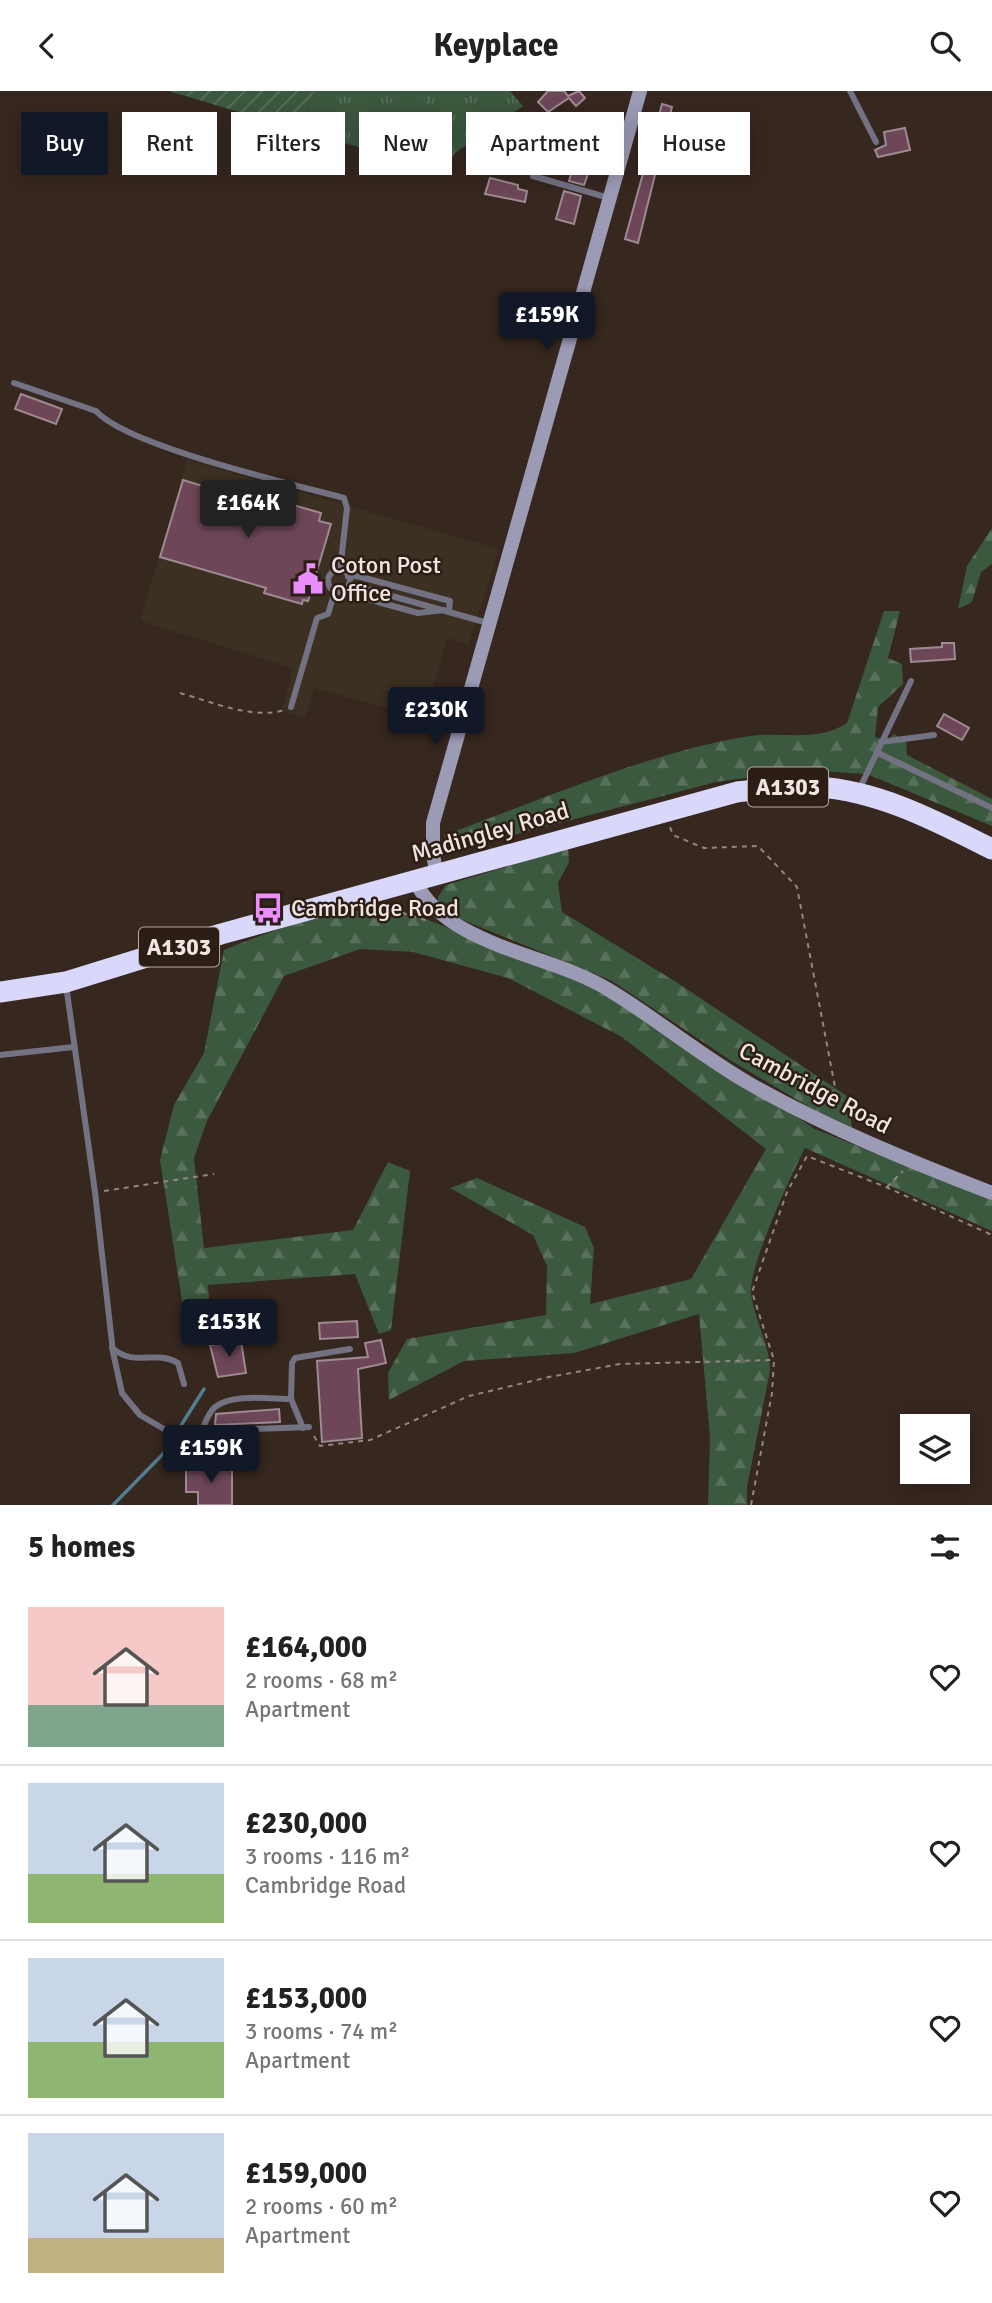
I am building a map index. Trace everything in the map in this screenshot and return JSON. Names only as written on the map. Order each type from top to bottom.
[{"type":"highway","name":"Madingley Road","points":[[0,992],[66,982],[221,934],[737,792],[784,787],[819,787],[858,793],[909,810],[992,849]]},
{"type":"street","points":[[437,875],[433,855],[433,823],[640,91]]},
{"type":"street","name":"Cambridge Road","points":[[415,881],[433,910],[464,930],[609,989],[749,1083],[822,1121],[911,1162],[992,1193]]},
{"type":"lane","points":[[850,91],[876,142]]},
{"type":"lane","points":[[533,176],[609,198]]},
{"type":"lane","points":[[13,383],[96,411],[105,421],[152,441],[344,498],[347,508],[340,571]]},
{"type":"lane","points":[[340,571],[349,580],[488,623]]},
{"type":"lane","points":[[340,571],[329,577],[328,584],[338,591],[418,613],[449,610]]},
{"type":"lane","points":[[291,707],[317,618],[328,614],[338,591],[349,580]]},
{"type":"lane","points":[[858,793],[911,681]]},
{"type":"lane","points":[[881,742],[934,735]]},
{"type":"lane","points":[[876,751],[992,808]]},
{"type":"lane","points":[[66,982],[95,1192],[112,1348],[122,1393],[140,1415],[169,1432],[306,1428],[291,1399],[292,1363],[295,1359],[351,1349]]},
{"type":"lane","points":[[0,1055],[74,1047]]},
{"type":"lane","points":[[112,1348],[133,1360],[167,1356],[178,1363],[184,1384]]},
{"type":"lane","points":[[202,1431],[213,1409],[225,1402],[291,1399]]},
{"type":"path","points":[[180,693],[260,711],[278,711],[291,707]]},
{"type":"path","points":[[664,810],[673,835],[704,848],[758,846],[797,887],[835,1087],[822,1121]]},
{"type":"path","points":[[369,910],[402,913],[438,923]]},
{"type":"path","points":[[751,1505],[772,1393],[774,1360],[752,1292],[771,1229],[796,1171],[807,1156],[886,1187],[992,1234]]},
{"type":"path","points":[[886,1187],[911,1162]]},
{"type":"path","points":[[95,1192],[214,1174]]},
{"type":"path","points":[[306,1428],[320,1446],[369,1440],[469,1397],[549,1377],[620,1364],[774,1360]]},
{"type":"shaded area","points":[[187,460],[499,549],[469,644],[447,638],[425,718],[314,688],[305,718],[282,711],[293,668],[140,621]]},
{"type":"green space","points":[[169,91],[314,91],[307,112],[238,112]]},
{"type":"green space","points":[[314,91],[510,91],[523,106],[514,112],[466,112],[466,145],[452,158],[452,112],[359,112],[359,147],[345,143],[345,112],[307,112]]},
{"type":"green space","points":[[400,91],[412,91],[428,102],[435,112],[418,112]]},
{"type":"green space","points":[[452,127],[461,148],[452,149]]},
{"type":"green space","points":[[992,528],[992,564],[981,572],[972,602],[958,609],[967,566]]},
{"type":"green space","points":[[884,611],[900,611],[888,658],[902,664],[903,684],[878,707],[875,737],[888,741],[894,734],[906,741],[907,755],[992,799],[992,826],[867,774],[800,770],[716,782],[449,852],[444,835],[633,766],[749,736],[812,735],[836,729],[847,723]]},
{"type":"green space","points":[[568,848],[569,862],[558,883],[562,912],[676,982],[847,1096],[853,1133],[730,1060],[612,981],[458,918],[438,907],[438,897],[446,885]]},
{"type":"green space","points":[[380,908],[428,920],[605,989],[815,1129],[992,1200],[992,1231],[805,1148],[772,1221],[752,1281],[753,1303],[770,1371],[747,1487],[747,1505],[708,1505],[710,1437],[699,1314],[574,1353],[464,1361],[389,1400],[388,1373],[407,1339],[546,1315],[547,1266],[533,1235],[450,1188],[477,1178],[585,1227],[594,1248],[590,1304],[691,1279],[766,1149],[622,1037],[508,978],[413,952],[360,949],[284,976],[207,1121],[194,1158],[204,1248],[353,1230],[388,1162],[410,1171],[391,1330],[379,1334],[355,1274],[208,1285],[213,1344],[188,1339],[160,1160],[174,1105],[204,1053],[224,950],[300,923]]},
{"type":"building","points":[[548,91],[564,91],[568,96],[579,91],[585,98],[576,106],[569,98],[548,112],[538,102]]},
{"type":"building","points":[[662,104],[672,107],[671,112],[660,112]]},
{"type":"building","points":[[905,128],[910,150],[878,157],[875,150],[886,145],[884,132]]},
{"type":"building","points":[[571,175],[588,175],[584,185],[569,181]]},
{"type":"building","points":[[643,175],[655,175],[638,243],[625,239]]},
{"type":"building","points":[[490,178],[518,185],[518,189],[527,191],[525,202],[485,194]]},
{"type":"building","points":[[564,191],[581,196],[574,224],[556,219]]},
{"type":"building","points":[[21,394],[62,409],[56,424],[15,409]]},
{"type":"building","points":[[183,480],[249,500],[251,493],[321,513],[319,521],[331,524],[308,601],[303,600],[302,604],[264,593],[266,588],[160,557]]},
{"type":"building","points":[[942,643],[954,643],[955,659],[911,662],[910,649],[942,647]]},
{"type":"building","points":[[944,714],[969,728],[962,740],[937,726]]},
{"type":"building","points":[[357,1321],[358,1337],[320,1339],[319,1323]]},
{"type":"building","points":[[381,1340],[386,1363],[358,1369],[362,1438],[322,1442],[317,1361],[368,1357],[365,1343]]},
{"type":"building","points":[[241,1341],[246,1373],[218,1377],[210,1345]]},
{"type":"building","points":[[279,1409],[280,1422],[215,1425],[216,1414]]},
{"type":"building","points":[[186,1467],[232,1467],[232,1505],[198,1505],[198,1492],[186,1492]]},
{"type":"waterway","points":[[113,1505],[163,1454],[204,1389]]},
{"type":"place","name":"Coton Post Office","points":[[308,579]]},
{"type":"place","name":"Cambridge Road","points":[[268,908]]}]
